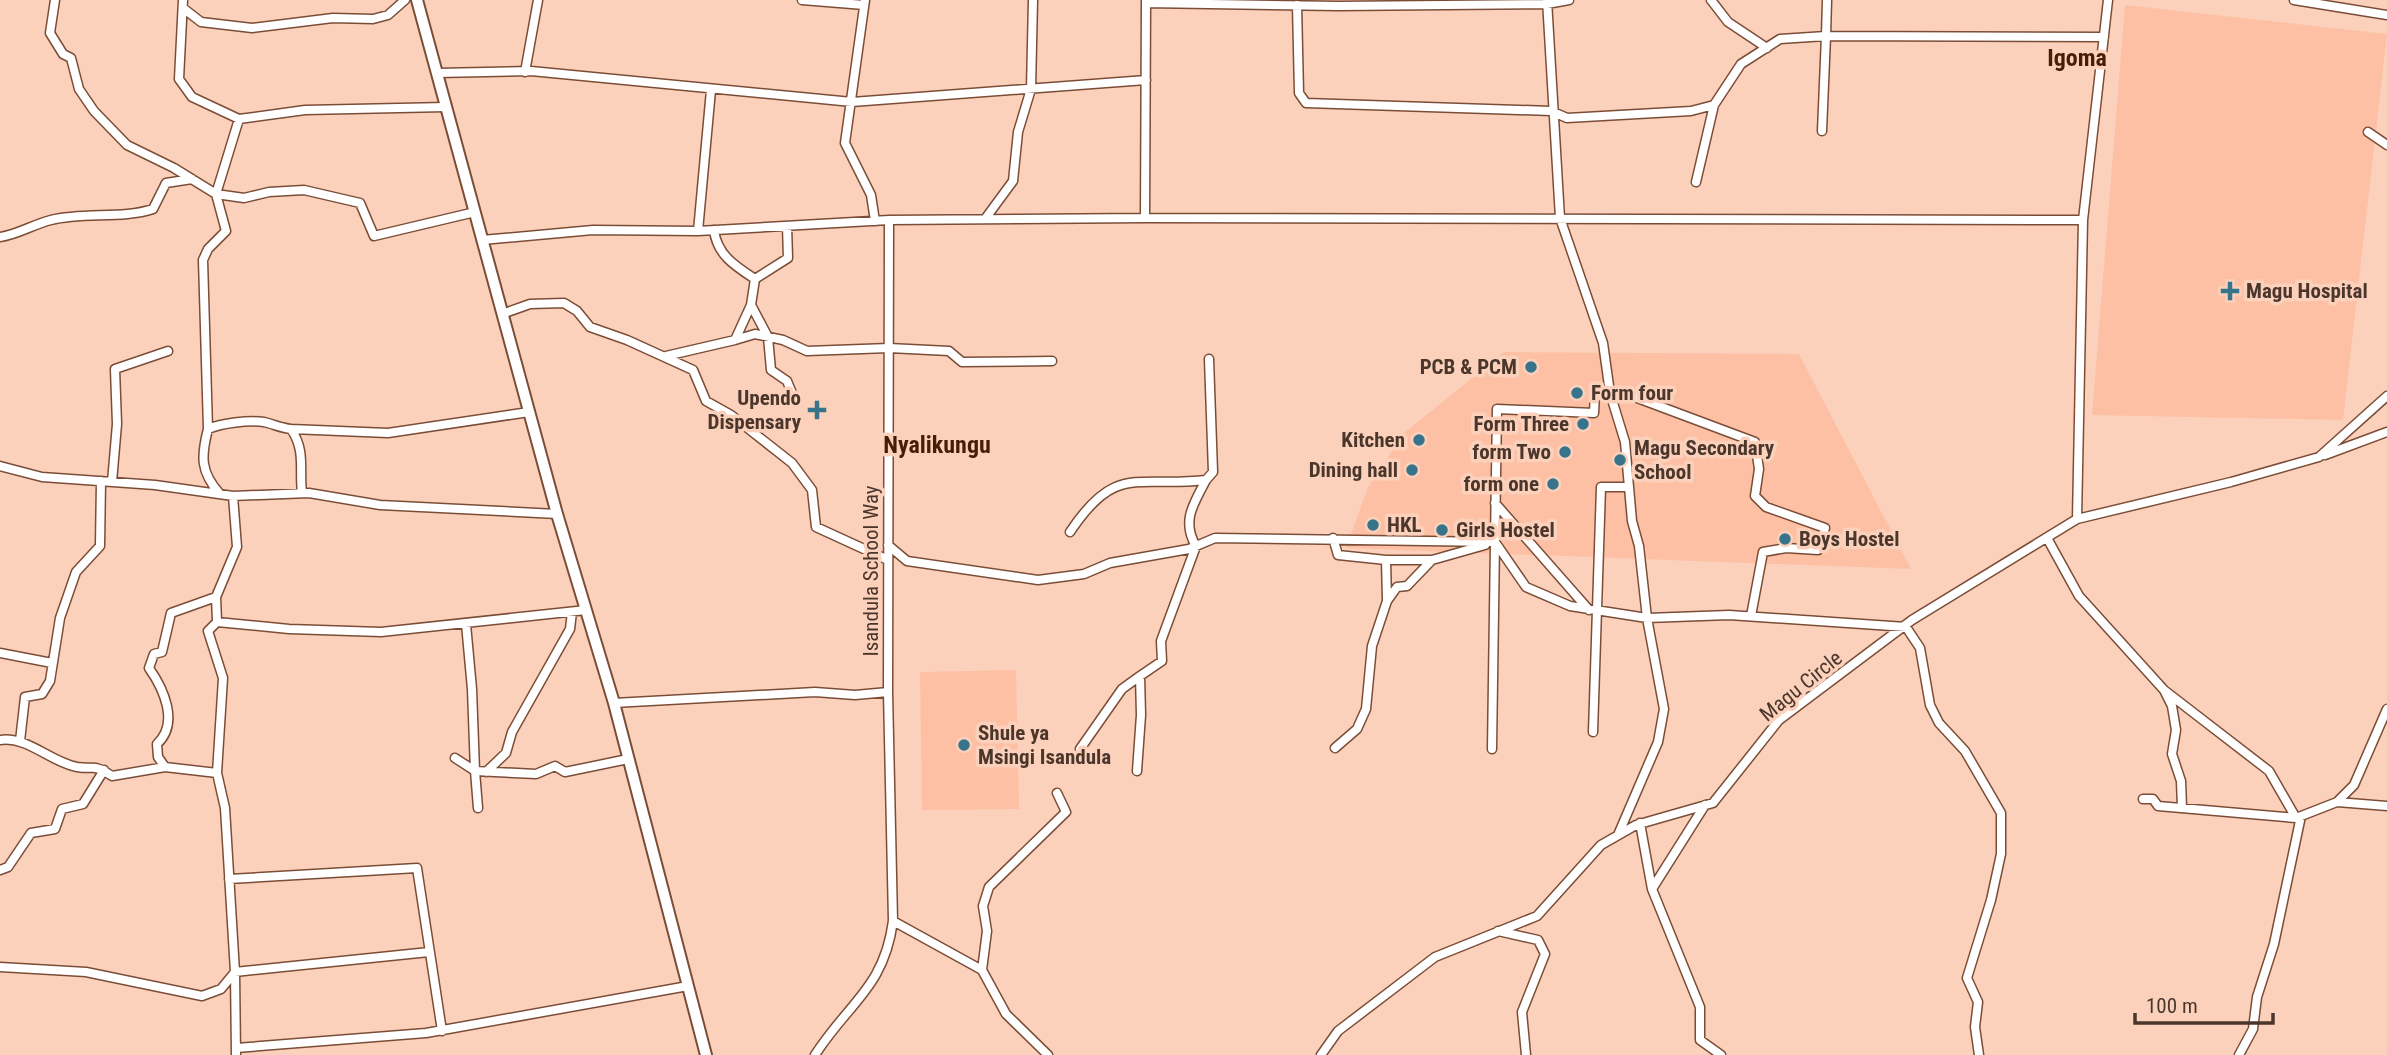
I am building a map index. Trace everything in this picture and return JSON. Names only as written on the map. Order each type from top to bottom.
[{"type":"main road","points":[[417,0],[557,514],[614,704],[706,1055]]},
{"type":"street","points":[[55,0],[50,33],[63,54],[71,58],[79,89],[94,111],[127,145],[216,194],[244,198],[269,192],[304,190],[360,203],[374,236],[475,212]]},
{"type":"street","points":[[183,4],[201,22],[252,28],[333,18],[373,19],[388,15],[405,0]]},
{"type":"street","points":[[525,72],[538,0]]},
{"type":"street","points":[[802,0],[864,2],[845,142],[871,195],[875,221]]},
{"type":"street","points":[[985,219],[1013,181],[1018,132],[1031,89],[1032,0]]},
{"type":"street","points":[[1145,218],[1146,2],[1297,5],[1569,0]]},
{"type":"street","points":[[1711,0],[1728,22],[1767,48]]},
{"type":"street","points":[[1822,131],[1827,0]]},
{"type":"street","points":[[2077,519],[2083,220],[2108,0]]},
{"type":"street","points":[[2294,0],[2387,15]]},
{"type":"street","points":[[1547,2],[1551,111],[1560,218],[1603,342],[1610,393],[1625,442],[1647,618],[1664,709],[1658,742],[1617,836]]},
{"type":"street","points":[[183,4],[179,79],[192,97],[239,119],[305,110],[446,107]]},
{"type":"street","points":[[1297,5],[1299,93],[1306,103],[1551,111],[1567,118],[1691,111],[1714,105]]},
{"type":"street","points":[[1696,182],[1714,105],[1741,64],[1780,39],[1826,36],[2104,37]]},
{"type":"street","points":[[437,73],[525,72],[852,102],[1146,80]]},
{"type":"street","points":[[698,231],[710,90]]},
{"type":"street","points":[[220,494],[203,471],[201,456],[208,429],[203,260],[208,250],[226,231],[216,194],[239,119]]},
{"type":"street","points":[[2368,132],[2387,145]]},
{"type":"street","points":[[0,237],[54,219],[90,213],[142,213],[153,209],[166,183],[192,179]]},
{"type":"street","points":[[482,240],[593,230],[698,231],[889,220],[2083,220]]},
{"type":"street","name":"Isandula School Way","points":[[815,1055],[835,1024],[858,1002],[880,972],[889,950],[893,921],[888,692],[889,220]]},
{"type":"street","points":[[734,340],[751,305],[755,279],[788,258],[787,226]]},
{"type":"street","points":[[714,230],[715,242],[730,262],[755,279]]},
{"type":"street","points":[[502,314],[530,304],[564,303],[577,311],[590,327],[666,356],[693,370],[706,401],[747,426],[792,463],[812,490],[816,527],[888,560]]},
{"type":"street","points":[[751,305],[768,337],[771,370],[787,381],[794,398]]},
{"type":"street","points":[[666,356],[755,334],[807,351],[889,348],[949,351],[962,362],[1052,361]]},
{"type":"street","points":[[112,482],[117,424],[115,369],[168,351]]},
{"type":"street","points":[[1196,546],[1189,534],[1188,515],[1213,472],[1214,459],[1209,359]]},
{"type":"street","points":[[1492,748],[1497,409],[1594,413],[1595,393],[1624,393],[1755,442],[1759,469],[1755,496],[1766,507],[1825,528],[1818,550],[1786,548],[1763,552],[1751,616]]},
{"type":"street","points":[[2319,457],[2387,397]]},
{"type":"street","points":[[208,429],[220,424],[264,422],[291,429],[388,433],[529,412]]},
{"type":"street","points":[[291,429],[302,452],[302,493]]},
{"type":"street","name":"Magu Circle","points":[[1321,1055],[1338,1031],[1435,957],[1537,916],[1601,845],[1640,823],[1713,803],[1779,720],[1906,627],[2077,519],[2231,482],[2319,457],[2387,432]]},
{"type":"street","points":[[0,466],[42,477],[233,496],[302,493],[380,505],[557,514]]},
{"type":"street","points":[[1070,532],[1085,510],[1104,491],[1128,482],[1206,480]]},
{"type":"street","points":[[20,741],[25,697],[41,694],[50,681],[52,663],[57,651],[60,618],[76,572],[100,546],[101,481]]},
{"type":"street","points":[[1593,732],[1594,610],[1601,487],[1629,487]]},
{"type":"street","points":[[233,496],[237,547],[216,597],[216,622],[208,631],[223,678],[217,773],[225,808],[235,972],[236,1052],[442,1031],[688,986]]},
{"type":"street","points":[[1495,503],[1594,610]]},
{"type":"street","points":[[888,545],[907,561],[1038,580],[1084,574],[1110,563],[1196,546],[1215,538],[1495,542]]},
{"type":"street","points":[[1333,538],[1338,555],[1386,559],[1432,560],[1495,542]]},
{"type":"street","points":[[2047,538],[2079,596],[2165,690],[2269,771],[2299,817],[2274,943],[2257,997],[2253,1029],[2239,1055]]},
{"type":"street","points":[[1495,542],[1526,587],[1570,606],[1647,618],[1751,616],[1906,627],[1920,648],[1930,705],[1939,723],[1965,751],[2001,813],[2001,854],[1991,900],[1967,978],[1978,1002],[1975,1027],[1979,1055]]},
{"type":"street","points":[[1080,749],[1122,689],[1161,661],[1161,641],[1196,546]]},
{"type":"street","points":[[1386,559],[1387,601]]},
{"type":"street","points":[[1335,748],[1357,729],[1366,709],[1373,646],[1387,601],[1397,587],[1407,586],[1432,560]]},
{"type":"street","points":[[165,767],[158,757],[157,744],[163,738],[168,717],[164,688],[149,668],[154,653],[162,652],[171,613],[216,597]]},
{"type":"street","points":[[216,622],[289,629],[381,632],[586,610]]},
{"type":"street","points":[[486,772],[506,753],[512,732],[537,685],[545,678],[570,629],[572,612]]},
{"type":"street","points":[[466,624],[478,808]]},
{"type":"street","points":[[0,653],[52,663]]},
{"type":"street","points":[[1137,771],[1141,715],[1140,676]]},
{"type":"street","points":[[2165,690],[2172,706],[2176,730],[2172,754],[2181,781],[2182,808]]},
{"type":"street","points":[[614,704],[815,692],[855,695],[888,692]]},
{"type":"street","points":[[2143,799],[2153,800],[2158,806],[2299,817],[2337,802],[2354,785],[2387,709]]},
{"type":"street","points":[[0,740],[12,738],[77,767],[96,765],[112,776],[165,767],[217,773]]},
{"type":"street","points":[[455,758],[475,771],[536,774],[555,766],[565,772],[628,759]]},
{"type":"street","points":[[0,870],[8,867],[31,833],[55,829],[62,809],[83,804],[104,770]]},
{"type":"street","points":[[982,970],[987,931],[983,906],[989,887],[1066,812],[1057,793]]},
{"type":"street","points":[[2337,802],[2387,806]]},
{"type":"street","points":[[1652,888],[1705,805]]},
{"type":"street","points":[[1640,823],[1652,888],[1700,1007],[1700,1040],[1721,1055]]},
{"type":"street","points":[[229,879],[417,868],[442,1031]]},
{"type":"street","points":[[893,921],[982,970],[1006,1014],[1048,1055]]},
{"type":"street","points":[[1498,931],[1538,940],[1545,954],[1522,1012],[1526,1055]]},
{"type":"street","points":[[0,967],[40,972],[64,968],[202,996],[221,989],[235,972],[429,952]]},
{"type":"shaded area","name":"Magu Hospital","points":[[2125,5],[2387,34],[2343,420],[2092,415]]},
{"type":"shaded area","name":"Magu Secondary School","points":[[1504,352],[1799,354],[1911,569],[1346,548],[1368,487],[1404,433]]},
{"type":"shaded area","points":[[1016,670],[1019,809],[922,810],[920,672]]},
{"type":"place","name":"Magu Hospital","points":[[2230,291]]},
{"type":"place","name":"PCB & PCM","points":[[1531,367]]},
{"type":"place","name":"Form four","points":[[1577,393]]},
{"type":"place","name":"Upendo Dispensary","points":[[817,410]]},
{"type":"place","name":"Form Three","points":[[1583,424]]},
{"type":"place","name":"Kitchen","points":[[1419,440]]},
{"type":"place","name":"form Two","points":[[1565,452]]},
{"type":"place","name":"Magu Secondary School","points":[[1620,460]]},
{"type":"place","name":"Dining hall","points":[[1412,470]]},
{"type":"place","name":"form one","points":[[1553,484]]},
{"type":"place","name":"HKL","points":[[1373,525]]},
{"type":"place","name":"Girls Hostel","points":[[1442,530]]},
{"type":"place","name":"Boys Hostel","points":[[1785,539]]},
{"type":"place","name":"Shule ya Msingi Isandula","points":[[964,745]]},
{"type":"district","name":"Igoma","points":[[2077,58]]},
{"type":"district","name":"Nyalikungu","points":[[937,445]]}]
